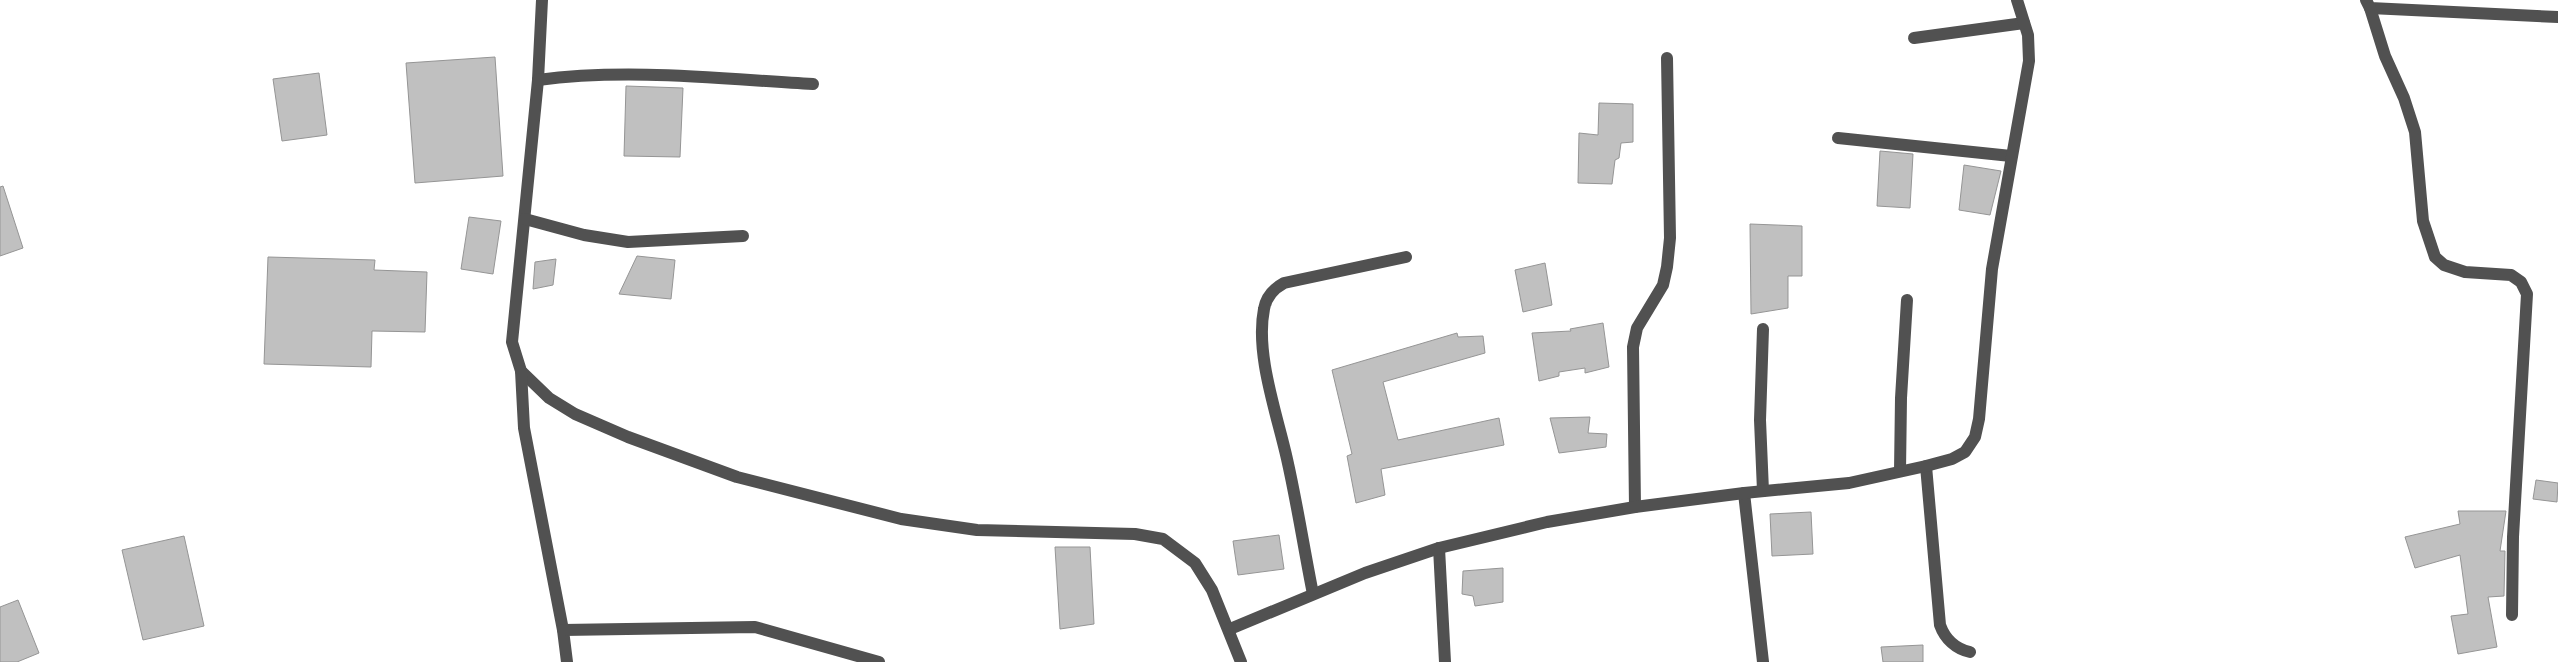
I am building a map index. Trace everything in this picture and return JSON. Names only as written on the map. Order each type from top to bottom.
[{"type":"street","points":[[542,0],[538,80],[512,342],[521,370],[524,428],[563,630],[567,662]]},
{"type":"street","points":[[1230,629],[1365,573],[1439,548],[1547,522],[1635,507],[1744,493],[1849,484],[1952,459],[1965,452],[1975,437],[1979,419],[1992,269],[2029,62],[2028,35],[2018,0]]},
{"type":"street","points":[[2512,614],[2513,537],[2527,294],[2521,282],[2512,275],[2465,272],[2444,265],[2435,257],[2424,221],[2415,132],[2404,98],[2385,56],[2368,4],[2558,16]]},
{"type":"street","points":[[1914,38],[2024,24]]},
{"type":"street","points":[[1635,507],[1633,347],[1637,328],[1662,285],[1668,267],[1670,238],[1667,58]]},
{"type":"street","points":[[538,80],[564,76],[648,75],[813,84]]},
{"type":"street","points":[[1838,138],[2011,156]]},
{"type":"street","points":[[525,219],[584,235],[628,242],[743,236]]},
{"type":"street","points":[[1313,594],[1288,462],[1265,366],[1262,326],[1266,300],[1276,287],[1284,283],[1406,257]]},
{"type":"street","points":[[1900,471],[1901,398],[1907,300]]},
{"type":"street","points":[[1762,329],[1760,420],[1763,491]]},
{"type":"street","points":[[521,370],[549,398],[575,414],[628,437],[737,477],[901,519],[977,530],[1136,534],[1163,539],[1195,563],[1212,590],[1230,629],[1241,662]]},
{"type":"street","points":[[1926,466],[1940,625],[1949,641],[1961,650],[1970,652]]},
{"type":"street","points":[[1744,493],[1763,662]]},
{"type":"street","points":[[1439,548],[1445,662]]},
{"type":"street","points":[[563,630],[755,627],[878,662]]},
{"type":"building","points":[[495,57],[503,176],[415,183],[406,63]]},
{"type":"building","points":[[319,73],[327,135],[282,141],[273,79]]},
{"type":"building","points":[[626,86],[683,88],[680,157],[624,156]]},
{"type":"building","points":[[1599,103],[1633,104],[1633,142],[1621,143],[1619,158],[1615,160],[1612,184],[1578,183],[1579,133],[1598,135]]},
{"type":"building","points":[[1880,151],[1913,154],[1910,208],[1877,206]]},
{"type":"building","points":[[1964,165],[2001,171],[1990,215],[1959,210]]},
{"type":"building","points":[[3,186],[23,248],[0,256],[0,187]]},
{"type":"building","points":[[469,217],[501,221],[493,274],[461,269]]},
{"type":"building","points":[[1750,224],[1802,226],[1802,276],[1788,276],[1788,308],[1751,314]]},
{"type":"building","points":[[637,256],[675,260],[671,299],[619,294]]},
{"type":"building","points":[[268,257],[375,260],[374,270],[427,272],[425,332],[372,331],[371,367],[264,364]]},
{"type":"building","points":[[556,259],[553,285],[533,289],[535,262]]},
{"type":"building","points":[[1545,263],[1552,305],[1523,312],[1515,270]]},
{"type":"building","points":[[1603,323],[1609,367],[1585,373],[1585,368],[1559,372],[1559,376],[1539,381],[1532,333],[1571,331],[1570,329]]},
{"type":"building","points":[[1457,333],[1458,337],[1483,336],[1485,353],[1383,382],[1398,440],[1499,418],[1504,445],[1381,469],[1385,495],[1356,503],[1347,456],[1352,454],[1332,370]]},
{"type":"building","points":[[1590,417],[1588,433],[1607,434],[1606,447],[1559,453],[1550,418]]},
{"type":"building","points":[[2536,480],[2558,483],[2557,502],[2533,499]]},
{"type":"building","points":[[2458,511],[2506,511],[2500,551],[2505,551],[2504,596],[2488,597],[2497,647],[2458,654],[2451,616],[2468,614],[2460,555],[2415,568],[2405,537],[2460,524]]},
{"type":"building","points":[[1811,512],[1813,554],[1772,556],[1770,514]]},
{"type":"building","points":[[1279,535],[1284,569],[1238,575],[1233,541]]},
{"type":"building","points":[[184,536],[204,626],[143,640],[122,550]]},
{"type":"building","points":[[1055,547],[1090,547],[1094,624],[1060,629]]},
{"type":"building","points":[[1503,568],[1503,602],[1475,606],[1473,596],[1462,594],[1463,571]]},
{"type":"building","points":[[18,600],[39,653],[17,662],[0,662],[0,607]]},
{"type":"building","points":[[1923,645],[1923,662],[1883,662],[1881,647]]}]
